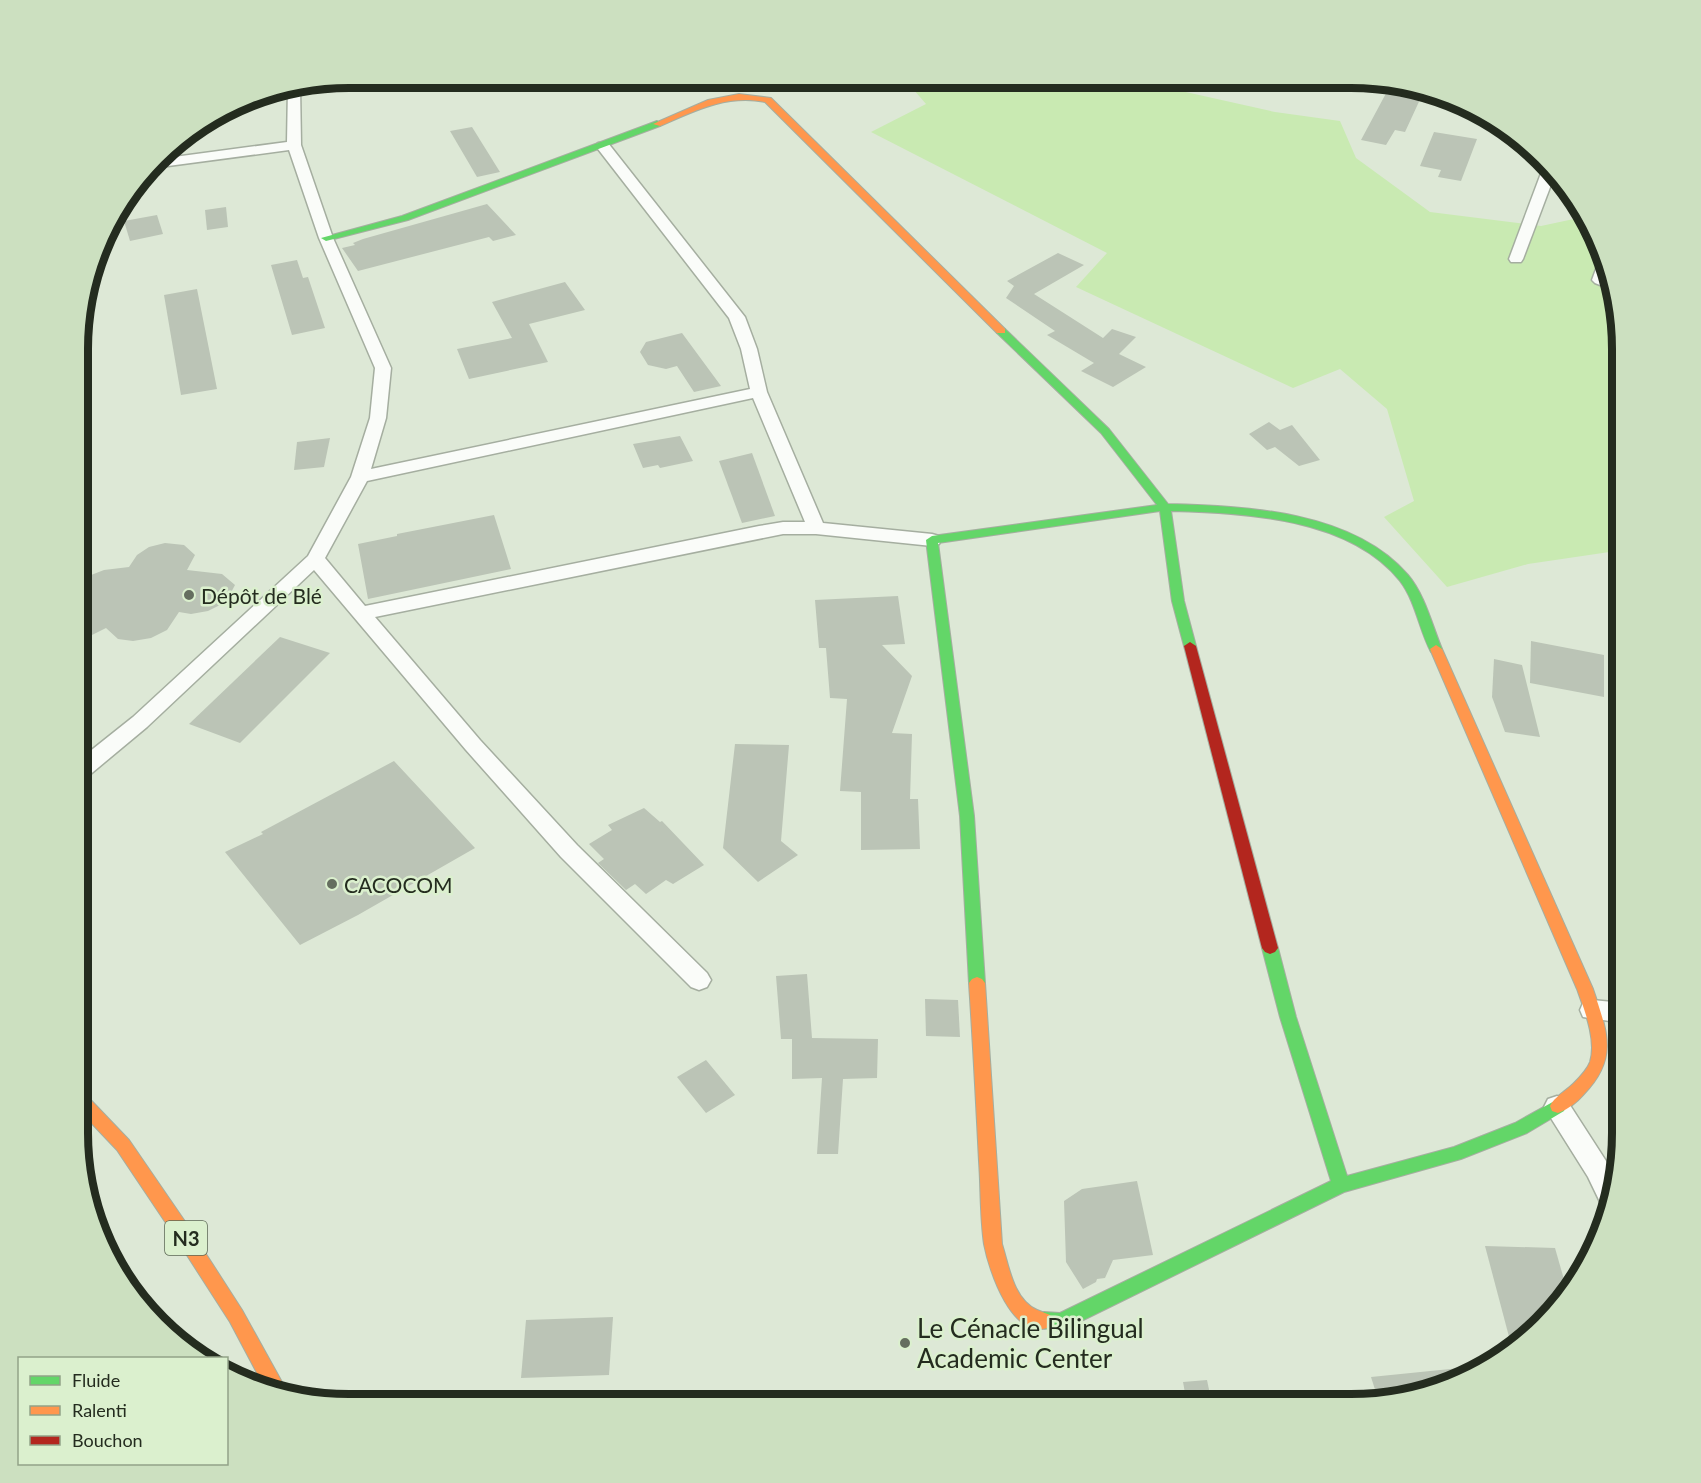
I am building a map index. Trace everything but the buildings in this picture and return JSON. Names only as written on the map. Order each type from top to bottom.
[{"type":"main road","points":[[326,238],[405,218],[603,146],[720,99],[739,95],[756,96],[768,100],[997,327],[1106,431],[1165,507],[1178,601],[1191,652],[1288,1017],[1341,1185]]},
{"type":"main road","points":[[1165,507],[1222,508],[1254,512],[1330,531],[1386,559],[1406,580],[1473,738],[1585,989],[1597,1026],[1598,1062],[1572,1098],[1521,1128],[1455,1154],[1341,1185],[1060,1322],[1033,1319],[1017,1307],[1004,1278],[993,1244],[967,816],[932,540],[1165,507]]},
{"type":"main road","name":"N3","points":[[88,1108],[123,1145],[180,1229],[236,1316],[272,1383]]},
{"type":"street","points":[[88,765],[140,722],[315,559],[360,477],[378,418],[383,368],[326,238],[294,145],[294,95]]},
{"type":"street","points":[[168,162],[294,145]]},
{"type":"street","points":[[603,146],[737,317],[749,349],[759,392],[816,528]]},
{"type":"street","points":[[1516,259],[1548,177]]},
{"type":"street","points":[[1600,280],[1602,275]]},
{"type":"street","points":[[360,477],[759,392]]},
{"type":"street","points":[[361,613],[783,528],[816,528],[932,540]]},
{"type":"street","points":[[315,559],[473,745],[569,851],[699,980]]},
{"type":"street","points":[[1592,1011],[1612,1012]]},
{"type":"street","points":[[1557,1107],[1597,1169],[1606,1189]]},
{"type":"green space","points":[[912,88],[1168,88],[1275,112],[1340,121],[1356,158],[1430,212],[1541,226],[1577,218],[1593,250],[1604,282],[1612,333],[1612,552],[1528,564],[1447,587],[1384,517],[1414,501],[1387,409],[1340,369],[1293,388],[1076,287],[1107,253],[871,132],[926,104]]},
{"type":"traffic: fast","points":[[326,238],[405,218],[657,124]]},
{"type":"traffic: fast","points":[[1001,331],[1105,431],[1165,507],[1178,601],[1190,646]]},
{"type":"traffic: fast","points":[[1165,507],[1227,510],[1294,520],[1326,528],[1356,541],[1382,557],[1404,578],[1436,649]]},
{"type":"traffic: fast","points":[[977,983],[967,816],[932,540],[1165,507]]},
{"type":"traffic: fast","points":[[1270,948],[1288,1017],[1341,1185]]},
{"type":"traffic: fast","points":[[1044,1321],[1061,1322],[1341,1185],[1455,1154],[1521,1128],[1558,1106]]},
{"type":"traffic: slow","points":[[657,124],[711,102],[739,97],[768,100],[1001,331]]},
{"type":"traffic: slow","points":[[1436,649],[1585,989],[1593,1015],[1598,1035],[1598,1062],[1581,1086],[1558,1106]]},
{"type":"traffic: slow","points":[[977,983],[993,1244],[1006,1286],[1016,1305],[1032,1318],[1044,1321]]},
{"type":"traffic: slow","points":[[88,1108],[123,1145],[180,1229],[236,1316],[272,1383]]},
{"type":"traffic: jam","points":[[1190,646],[1270,948]]},
{"type":"place","name":"Dépôt de Blé","points":[[189,595]]},
{"type":"place","name":"CACOCOM","points":[[332,884]]},
{"type":"place","name":"Le Cénacle Bilingual Academic Center","points":[[905,1343]]}]
